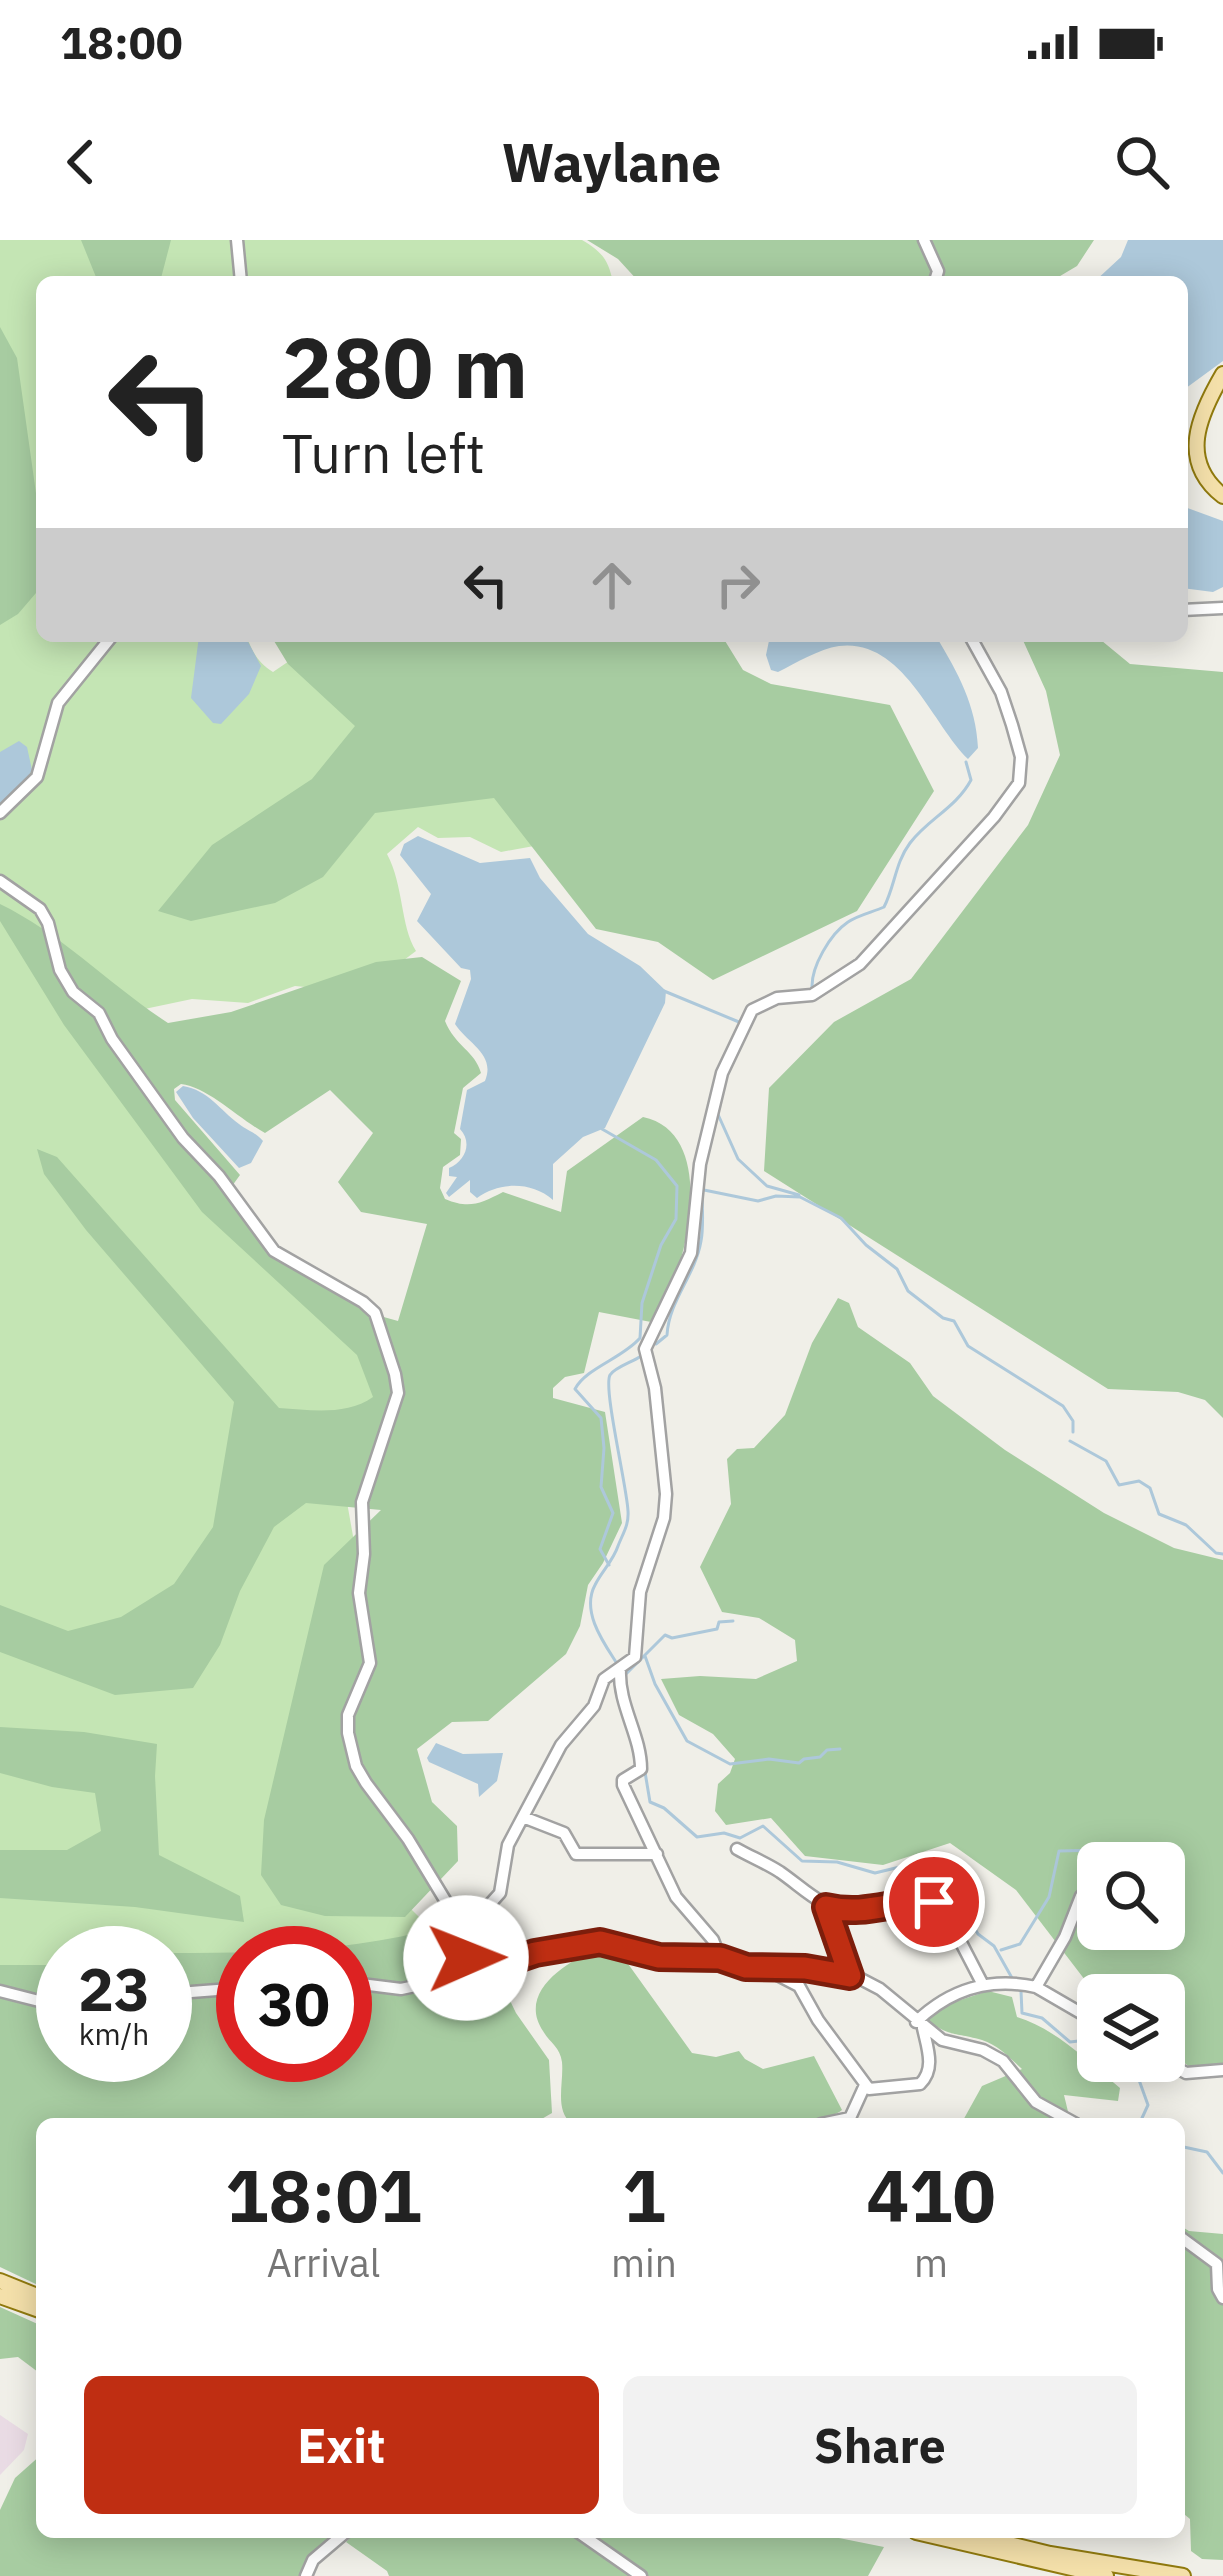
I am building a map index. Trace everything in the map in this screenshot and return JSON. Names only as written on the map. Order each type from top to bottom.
[{"type":"main road","points":[[1223,374],[1198,419],[1196,436],[1202,472],[1223,496]]},
{"type":"main road","points":[[0,2281],[36,2296]]},
{"type":"main road","points":[[0,2296],[36,2310]]},
{"type":"main road","points":[[942,2538],[1106,2576]]},
{"type":"main road","points":[[985,2538],[1183,2576]]},
{"type":"street","points":[[237,240],[240,276]]},
{"type":"street","points":[[924,240],[936,276]]},
{"type":"street","points":[[1188,610],[1223,608]]},
{"type":"street","points":[[0,813],[29,790],[58,703],[107,642]]},
{"type":"street","points":[[372,1986],[400,1990],[415,1986],[456,1952],[500,1893],[508,1845],[561,1745],[594,1706],[604,1679],[639,1649],[640,1592],[664,1518],[666,1494],[655,1388],[645,1349],[692,1253],[700,1164],[713,1103],[752,1010],[777,998],[811,995],[874,951],[1019,783],[1021,757],[1012,725],[1001,692],[973,642]]},
{"type":"street","points":[[0,881],[40,909],[60,970],[73,992],[99,1013],[112,1039],[183,1138],[219,1176],[274,1251],[351,1294],[375,1313],[398,1393],[362,1502],[364,1554],[359,1593],[370,1663],[348,1715],[347,1733],[366,1783],[408,1839],[466,1933]]},
{"type":"street","points":[[620,1669],[622,1694],[641,1756],[641,1769],[623,1780],[623,1785],[676,1897],[713,1940],[720,1958]]},
{"type":"street","points":[[523,1817],[564,1833],[576,1854],[657,1854]]},
{"type":"street","points":[[736,1849],[772,1867],[826,1907],[865,1912],[918,1900],[941,1904],[983,1985]]},
{"type":"street","points":[[1036,1987],[1077,1906]]},
{"type":"street","points":[[826,1907],[850,1976]]},
{"type":"street","points":[[456,1952],[495,1966],[535,1953],[600,1942],[659,1957],[720,1958],[767,1970],[799,1986],[818,2020],[874,2091],[926,2079],[929,2060],[920,2025]]},
{"type":"street","points":[[767,1970],[805,1968],[871,1982],[920,2025],[954,2045],[1003,2060],[1042,2107],[1064,2118]]},
{"type":"street","points":[[920,2025],[944,1999],[983,1985],[1013,1982],[1036,1987],[1077,2011]]},
{"type":"street","points":[[0,1991],[36,2000]]},
{"type":"street","points":[[1185,2072],[1223,2070]]},
{"type":"street","points":[[850,2118],[865,2085]]},
{"type":"street","points":[[1185,2240],[1217,2264],[1223,2298]]},
{"type":"street","points":[[306,2576],[313,2560],[339,2538]]},
{"type":"street","points":[[587,2538],[641,2576]]},
{"type":"shaded area","points":[[0,2415],[28,2434],[24,2450],[0,2475]]},
{"type":"green space","points":[[0,240],[582,240],[603,257],[612,276],[36,276],[36,642],[249,642],[256,657],[273,672],[295,657],[368,642],[401,642],[534,846],[501,852],[470,837],[438,838],[418,827],[387,854],[416,951],[396,966],[326,989],[295,986],[248,1003],[192,999],[135,1011],[166,1132],[385,1370],[345,1491],[396,1894],[419,1917],[422,1948],[372,1949],[372,1926],[216,1926],[216,1963],[192,1971],[192,1926],[36,1926],[36,1984],[0,1978]]},
{"type":"green space","points":[[81,240],[171,240],[162,276],[96,276]]},
{"type":"green space","points":[[587,240],[1094,240],[1077,266],[1060,276],[634,276],[618,259]]},
{"type":"green space","points":[[0,327],[17,358],[36,493],[36,593],[18,614],[0,625]]},
{"type":"green space","points":[[275,642],[726,642],[743,670],[771,684],[890,705],[934,791],[857,911],[713,980],[658,942],[596,929],[494,798],[375,813],[323,877],[275,903],[191,921],[158,911],[212,845],[312,779],[355,726],[288,664]]},
{"type":"green space","points":[[1024,642],[1103,642],[1130,664],[1223,672],[1223,1418],[1205,1400],[1178,1392],[1108,1389],[764,1171],[769,1088],[834,1022],[911,979],[1028,825],[1060,755],[1046,691]]},
{"type":"green space","points":[[0,904],[44,930],[168,1023],[231,1012],[376,962],[422,957],[461,981],[445,1021],[481,1073],[463,1088],[454,1133],[461,1139],[460,1155],[443,1167],[440,1188],[445,1199],[453,1202],[474,1204],[503,1192],[561,1212],[567,1171],[643,1117],[663,1125],[685,1156],[691,1199],[685,1243],[674,1278],[651,1322],[599,1312],[584,1373],[565,1377],[553,1388],[553,1398],[605,1412],[622,1523],[588,1585],[580,1626],[566,1654],[488,1721],[452,1722],[417,1749],[432,1802],[457,1826],[458,1861],[405,1917],[325,1916],[281,1905],[261,1875],[264,1820],[324,1565],[381,1510],[306,1503],[274,1527],[240,1591],[220,1645],[193,1688],[115,1695],[0,1652],[0,1605],[68,1631],[121,1617],[174,1584],[213,1527],[234,1402],[86,1230],[44,1174],[37,1149],[57,1157],[279,1408],[340,1409],[373,1397],[357,1355],[202,1212],[64,1025],[0,921]],"holes":[[[181,1084],[265,1133],[330,1090],[373,1133],[338,1182],[361,1212],[427,1224],[398,1321],[373,1314],[271,1252],[227,1193],[240,1175],[175,1100],[174,1089]]]},
{"type":"green space","points":[[838,1298],[849,1303],[858,1327],[910,1363],[933,1396],[1005,1450],[1104,1513],[1174,1548],[1223,1560],[1223,2065],[1193,2069],[1185,2063],[1185,1974],[1080,1974],[1016,1890],[950,1843],[883,1865],[805,1856],[771,1818],[726,1825],[715,1811],[718,1784],[730,1773],[735,1759],[713,1734],[679,1715],[661,1679],[756,1679],[797,1661],[795,1640],[759,1618],[722,1612],[700,1567],[731,1504],[727,1459],[737,1449],[754,1448],[785,1415],[812,1343]]},
{"type":"green space","points":[[0,1727],[84,1732],[157,1744],[159,1855],[240,1896],[244,1922],[135,1907],[0,1898],[0,1850],[67,1850],[101,1831],[95,1793],[0,1773]]},
{"type":"green space","points":[[421,1932],[444,1939],[461,1963],[496,1972],[516,2013],[549,2060],[552,2113],[543,2118],[36,2118],[36,2284],[0,2267],[0,1965],[36,1965],[36,2082],[192,2082],[192,1953],[216,1953],[216,2082],[372,2082],[372,1941]]},
{"type":"green space","points":[[596,1949],[626,1961],[692,2053],[716,2057],[739,2051],[763,2069],[814,2056],[842,2110],[823,2118],[566,2118],[561,2104],[561,2057],[543,2031],[536,2004],[549,1980]]},
{"type":"green space","points":[[988,1991],[1012,1997],[1017,2017],[1077,2053],[1077,2082],[1113,2082],[1120,2088],[1118,2101],[1064,2095],[1070,2118],[964,2118],[982,2086],[1022,2069],[988,2042],[927,2021],[936,2008]]},
{"type":"green space","points":[[1185,2229],[1223,2234],[1223,2560],[1202,2559],[1191,2551],[1190,2519],[1185,2515]]},
{"type":"green space","points":[[0,2307],[36,2323],[36,2370],[18,2357],[0,2359]]},
{"type":"green space","points":[[36,2459],[36,2538],[331,2538],[309,2558],[300,2576],[0,2576],[0,2510],[15,2478]]},
{"type":"green space","points":[[350,2538],[839,2538],[884,2547],[868,2576],[389,2576],[346,2542]]},
{"type":"water","points":[[1128,240],[1223,240],[1223,361],[1188,387],[1188,276],[1100,276],[1121,257]]},
{"type":"water","points":[[1188,508],[1223,521],[1223,587],[1213,592],[1188,589]]},
{"type":"water","points":[[198,642],[248,642],[261,666],[249,694],[221,724],[213,723],[191,698]]},
{"type":"water","points":[[769,642],[939,642],[970,703],[978,748],[968,759],[914,686],[881,655],[861,647],[839,646],[778,672],[771,670],[766,655]]},
{"type":"water","points":[[19,741],[27,747],[32,770],[23,786],[0,805],[0,752]]},
{"type":"water","points":[[418,836],[480,863],[530,858],[540,878],[588,934],[640,966],[666,991],[665,1003],[605,1128],[583,1137],[553,1164],[553,1200],[535,1189],[515,1186],[477,1198],[470,1192],[470,1180],[449,1197],[446,1193],[457,1177],[449,1176],[449,1168],[465,1151],[460,1129],[467,1090],[485,1081],[487,1064],[455,1024],[470,970],[461,968],[417,921],[431,894],[400,855],[404,844]]},
{"type":"water","points":[[183,1086],[207,1096],[263,1141],[251,1163],[239,1168],[193,1118],[176,1092]]},
{"type":"water","points":[[436,1743],[463,1754],[503,1753],[497,1781],[479,1797],[478,1784],[429,1762]]},
{"type":"waterway","points":[[812,988],[818,961],[835,934],[852,920],[884,907],[910,843],[965,790],[971,780],[966,762]]},
{"type":"waterway","points":[[664,991],[739,1022]]},
{"type":"waterway","points":[[716,1110],[738,1159],[767,1186],[799,1195]]},
{"type":"waterway","points":[[602,1129],[656,1160],[677,1186],[676,1219],[661,1245],[642,1303],[640,1338],[587,1375],[575,1389],[601,1418],[601,1487],[613,1513],[600,1549],[609,1565]]},
{"type":"waterway","points":[[704,1190],[758,1201],[800,1197],[841,1218],[897,1269],[908,1291],[954,1321],[968,1346],[1063,1406],[1073,1421],[1073,1432]]},
{"type":"waterway","points":[[656,1344],[667,1335],[672,1310],[698,1254],[702,1191]]},
{"type":"waterway","points":[[616,1662],[595,1626],[591,1595],[616,1551],[628,1516],[610,1375],[641,1356]]},
{"type":"waterway","points":[[1070,1441],[1106,1461],[1119,1485],[1139,1481],[1150,1488],[1159,1514],[1186,1525],[1223,1554]]},
{"type":"waterway","points":[[625,1675],[665,1635],[672,1638],[717,1629],[719,1622],[733,1621]]},
{"type":"waterway","points":[[645,1656],[687,1741],[730,1764],[769,1759],[799,1763],[840,1749]]},
{"type":"waterway","points":[[645,1772],[650,1802],[697,1837],[724,1833],[740,1838],[763,1826],[802,1861],[837,1862],[875,1873],[908,1865],[943,1875],[978,1934],[994,1946],[1012,1978]]},
{"type":"waterway","points":[[1001,1950],[1020,1944],[1049,1897],[1059,1851],[1077,1851]]},
{"type":"waterway","points":[[1017,1986],[1022,2013],[1042,2018],[1070,2042],[1087,2040],[1109,2075],[1122,2069],[1139,2080],[1148,2105],[1142,2118]]},
{"type":"waterway","points":[[1185,2147],[1207,2152],[1223,2173]]},
{"type":"route","points":[[466,1958],[500,1965],[535,1953],[600,1942],[659,1957],[720,1958],[767,1970],[805,1968],[850,1976],[826,1907],[865,1912],[918,1900],[934,1902]]}]
